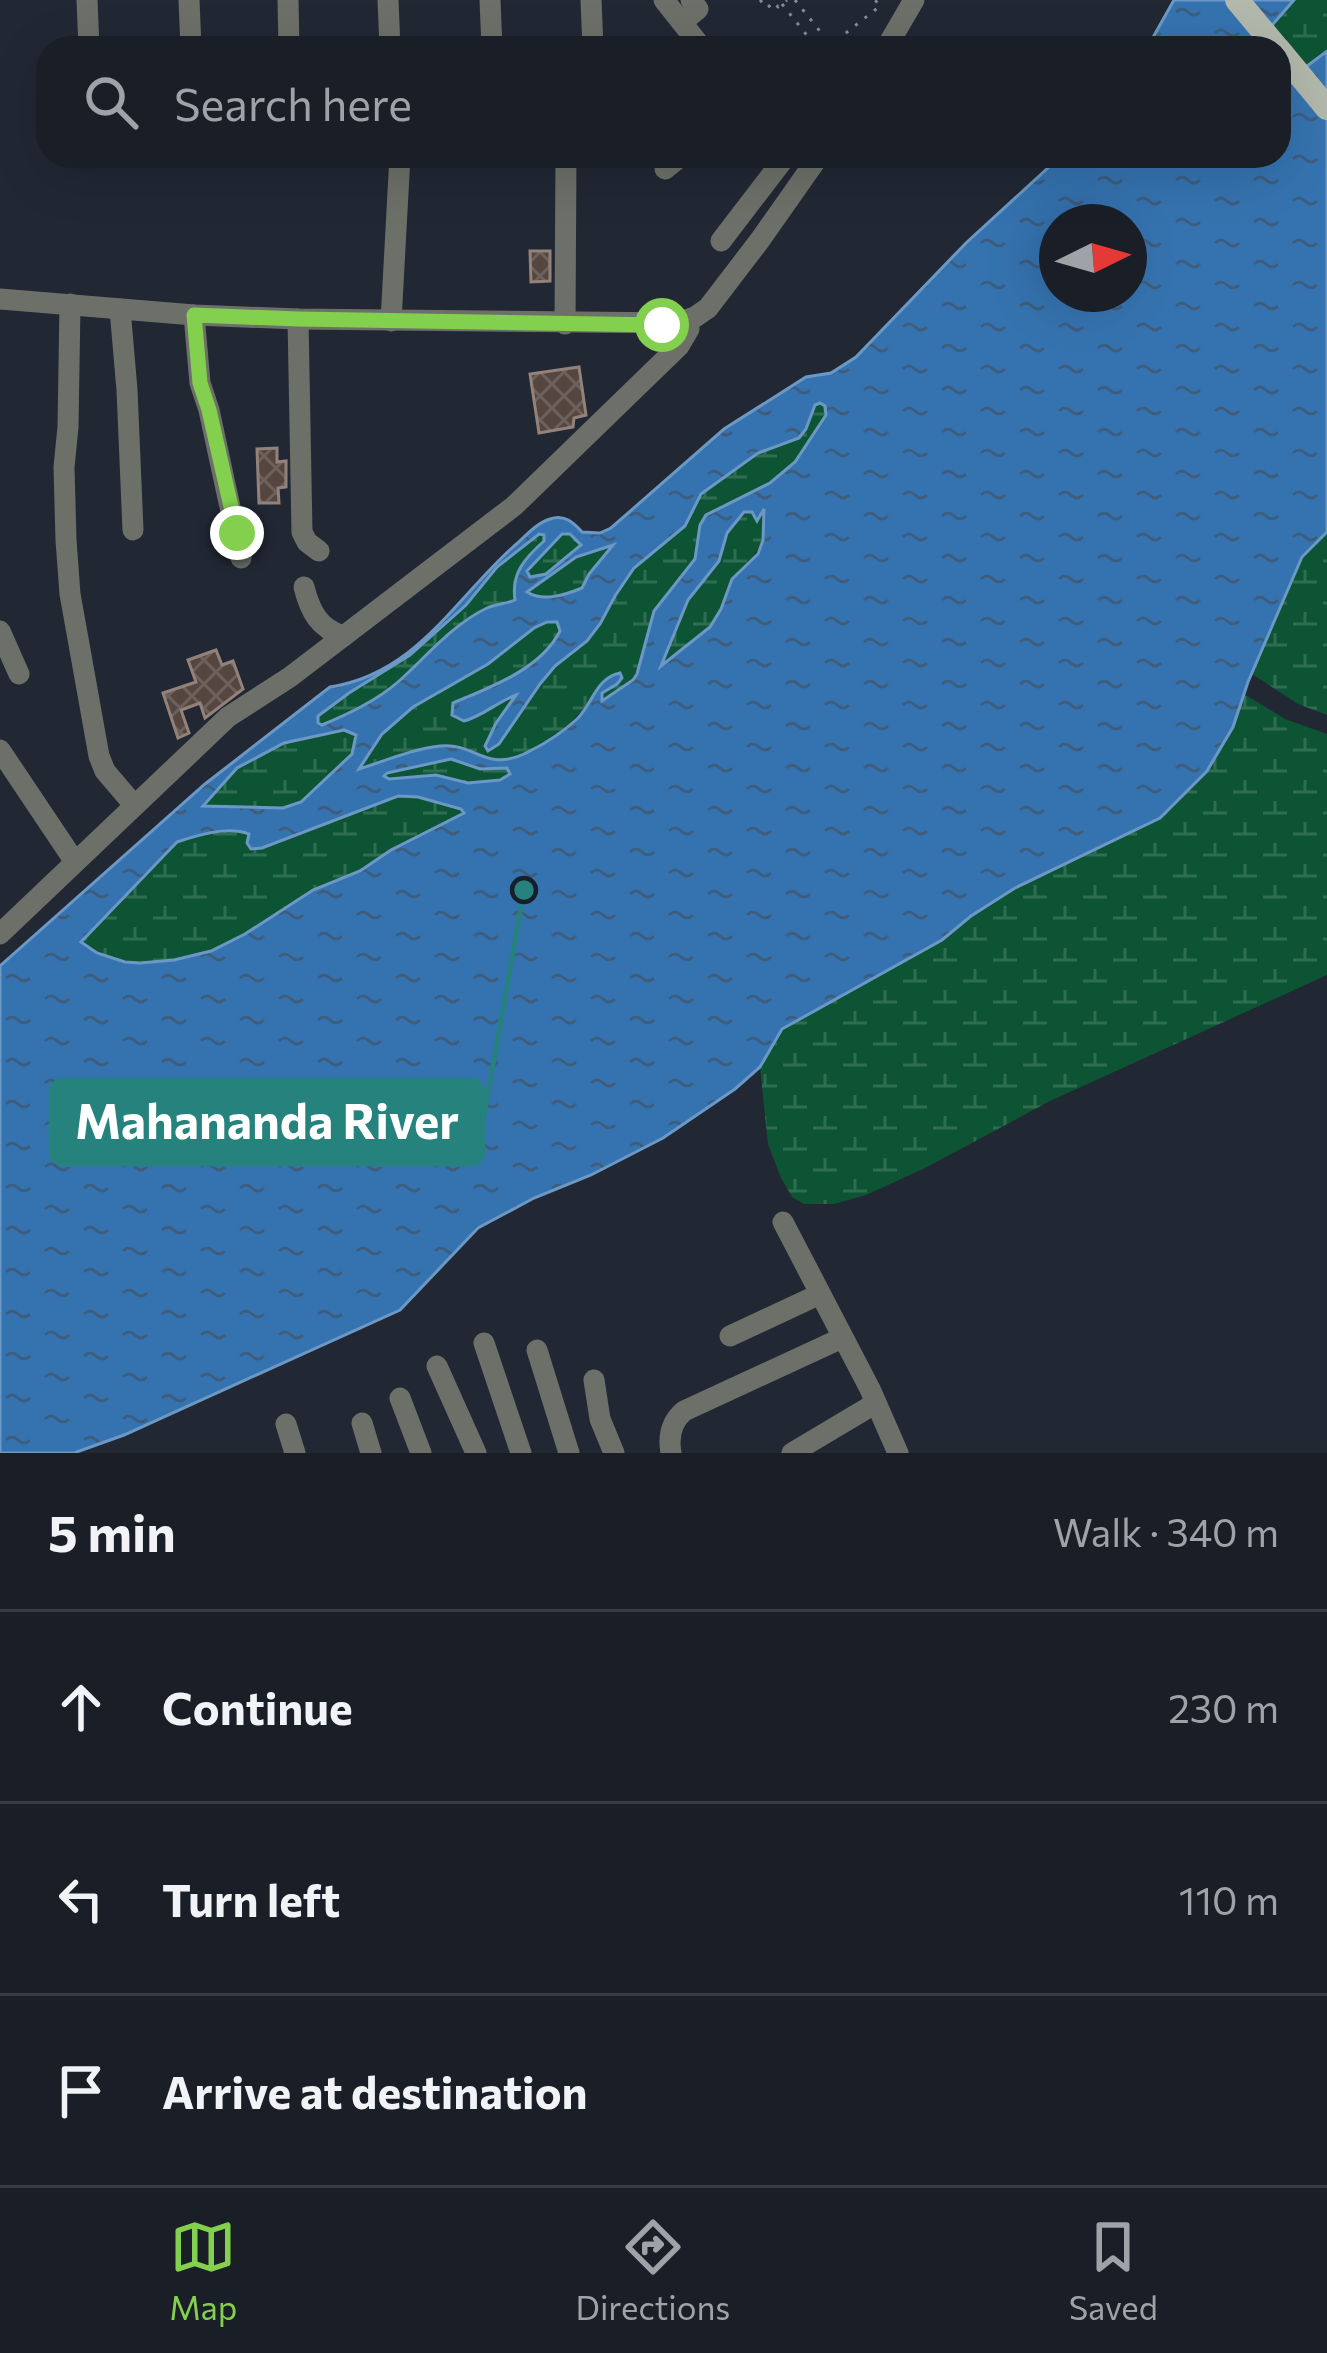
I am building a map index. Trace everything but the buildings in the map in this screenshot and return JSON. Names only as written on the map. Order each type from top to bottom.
[{"type":"main road","points":[[1237,0],[1267,36]]},
{"type":"main road","points":[[1291,65],[1327,108]]},
{"type":"street","points":[[288,0],[290,36]]},
{"type":"street","points":[[388,0],[390,36]]},
{"type":"street","points":[[490,0],[492,36]]},
{"type":"street","points":[[664,0],[693,36]]},
{"type":"street","points":[[682,22],[698,9],[692,0]]},
{"type":"street","points":[[893,36],[914,0]]},
{"type":"street","points":[[392,320],[399,168]]},
{"type":"street","points":[[566,168],[566,323]]},
{"type":"street","points":[[721,241],[779,168]]},
{"type":"street","points":[[0,299],[298,319],[662,325],[688,321],[708,308],[811,168]]},
{"type":"street","points":[[70,304],[64,467],[70,594],[99,756],[105,771],[134,805]]},
{"type":"street","points":[[120,308],[133,530]]},
{"type":"street","points":[[194,315],[200,383],[241,558]]},
{"type":"street","points":[[298,319],[302,532],[319,551]]},
{"type":"street","points":[[0,934],[228,717],[290,676],[514,506],[679,346],[689,329],[688,321]]},
{"type":"street","points":[[304,587],[308,606],[321,626],[344,636]]},
{"type":"street","points":[[0,631],[19,674]]},
{"type":"street","points":[[0,751],[75,862]]},
{"type":"street","points":[[783,1222],[898,1453]]},
{"type":"street","points":[[730,1336],[820,1294]]},
{"type":"street","points":[[671,1453],[672,1428],[684,1411],[842,1338]]},
{"type":"street","points":[[484,1343],[521,1453]]},
{"type":"street","points":[[537,1350],[569,1453]]},
{"type":"street","points":[[436,1366],[476,1453]]},
{"type":"street","points":[[594,1381],[600,1419],[614,1453]]},
{"type":"street","points":[[400,1398],[422,1453]]},
{"type":"street","points":[[803,1450],[876,1403]]},
{"type":"street","points":[[286,1424],[295,1453]]},
{"type":"street","points":[[362,1424],[371,1453]]},
{"type":"path","points":[[760,0],[767,8],[784,2],[808,36]]},
{"type":"path","points":[[795,0],[822,36]]},
{"type":"path","points":[[842,36],[880,6],[875,0]]},
{"type":"green space","points":[[1294,0],[1327,0],[1327,51],[1291,78],[1291,36],[1262,36]]},
{"type":"green space","points":[[820,403],[826,406],[826,415],[795,462],[770,483],[706,515],[695,559],[667,594],[633,680],[602,701],[602,693],[617,684],[601,683],[569,724],[525,754],[491,760],[453,747],[427,747],[357,770],[382,734],[413,707],[488,664],[534,628],[557,622],[560,631],[541,656],[499,683],[453,703],[486,711],[517,694],[499,744],[555,666],[587,641],[634,568],[685,526],[701,494],[758,453],[799,437]]},
{"type":"green space","points":[[763,506],[764,530],[758,548],[715,620],[659,668],[688,600],[719,561],[728,533],[747,511],[757,521]]},
{"type":"green space","points":[[1327,532],[1327,715],[1298,704],[1252,674],[1302,557]]},
{"type":"green space","points":[[570,533],[582,545],[546,574],[530,577],[527,571],[562,534]]},
{"type":"green space","points":[[539,534],[545,540],[521,567],[516,600],[489,607],[450,633],[393,687],[348,714],[318,723],[318,717],[349,693],[410,655],[466,605],[496,567]]},
{"type":"green space","points":[[615,544],[582,588],[550,597],[527,592],[576,557]]},
{"type":"green space","points":[[1244,694],[1285,719],[1327,734],[1327,975],[1050,1101],[866,1195],[834,1204],[804,1204],[792,1197],[768,1144],[760,1067],[782,1029],[942,940],[1015,888],[1233,727]]},
{"type":"green space","points":[[345,729],[356,734],[352,754],[301,802],[284,808],[202,806],[237,768],[285,743]]},
{"type":"green space","points":[[451,759],[489,770],[507,768],[510,774],[500,780],[468,783],[436,775],[384,776],[387,773]]},
{"type":"green space","points":[[398,796],[417,797],[464,813],[244,935],[189,957],[134,963],[80,942],[177,842],[232,830],[249,833],[262,848]]},
{"type":"water","points":[[1174,0],[1294,0],[1262,36],[1154,36]]},
{"type":"water","points":[[1327,51],[1327,532],[1302,557],[1233,727],[1207,771],[1160,818],[1015,888],[942,940],[782,1029],[760,1067],[663,1138],[478,1228],[400,1310],[124,1435],[74,1453],[0,1453],[0,966],[205,784],[330,687],[387,667],[410,651],[540,524],[560,518],[582,532],[611,528],[724,429],[806,377],[831,373],[856,357],[966,243],[1048,168],[1291,168],[1291,78]],"holes":[[[820,403],[826,415],[795,462],[770,483],[706,515],[695,559],[654,611],[633,680],[602,701],[602,693],[622,678],[620,673],[612,676],[572,723],[515,758],[492,759],[463,748],[440,746],[359,769],[382,734],[413,707],[488,664],[534,628],[557,622],[560,631],[541,656],[499,683],[453,703],[452,715],[464,721],[516,695],[485,746],[488,751],[499,744],[555,666],[587,641],[634,568],[685,526],[701,494],[758,453],[799,438]],[[764,509],[758,554],[732,579],[710,627],[661,666],[688,600],[719,561],[727,533],[744,512],[752,512],[757,521]],[[539,534],[544,541],[517,574],[515,600],[487,608],[463,623],[371,701],[318,723],[318,716],[349,693],[410,655],[466,605],[497,567]],[[562,534],[570,534],[581,545],[546,574],[530,577],[527,571]],[[613,545],[582,588],[547,597],[527,592],[576,557]],[[344,730],[356,735],[352,754],[301,802],[283,808],[203,806],[237,768],[284,743]],[[451,759],[480,769],[507,768],[510,774],[500,780],[468,783],[436,775],[389,779],[384,776]],[[398,796],[418,797],[464,813],[360,871],[313,890],[211,951],[174,960],[125,962],[81,942],[177,842],[231,831],[249,834],[251,849]]]},
{"type":"place","name":"Mahananda River","points":[[524,890]]},
{"type":"route","points":[[237,533],[200,383],[194,315],[662,325]]}]
